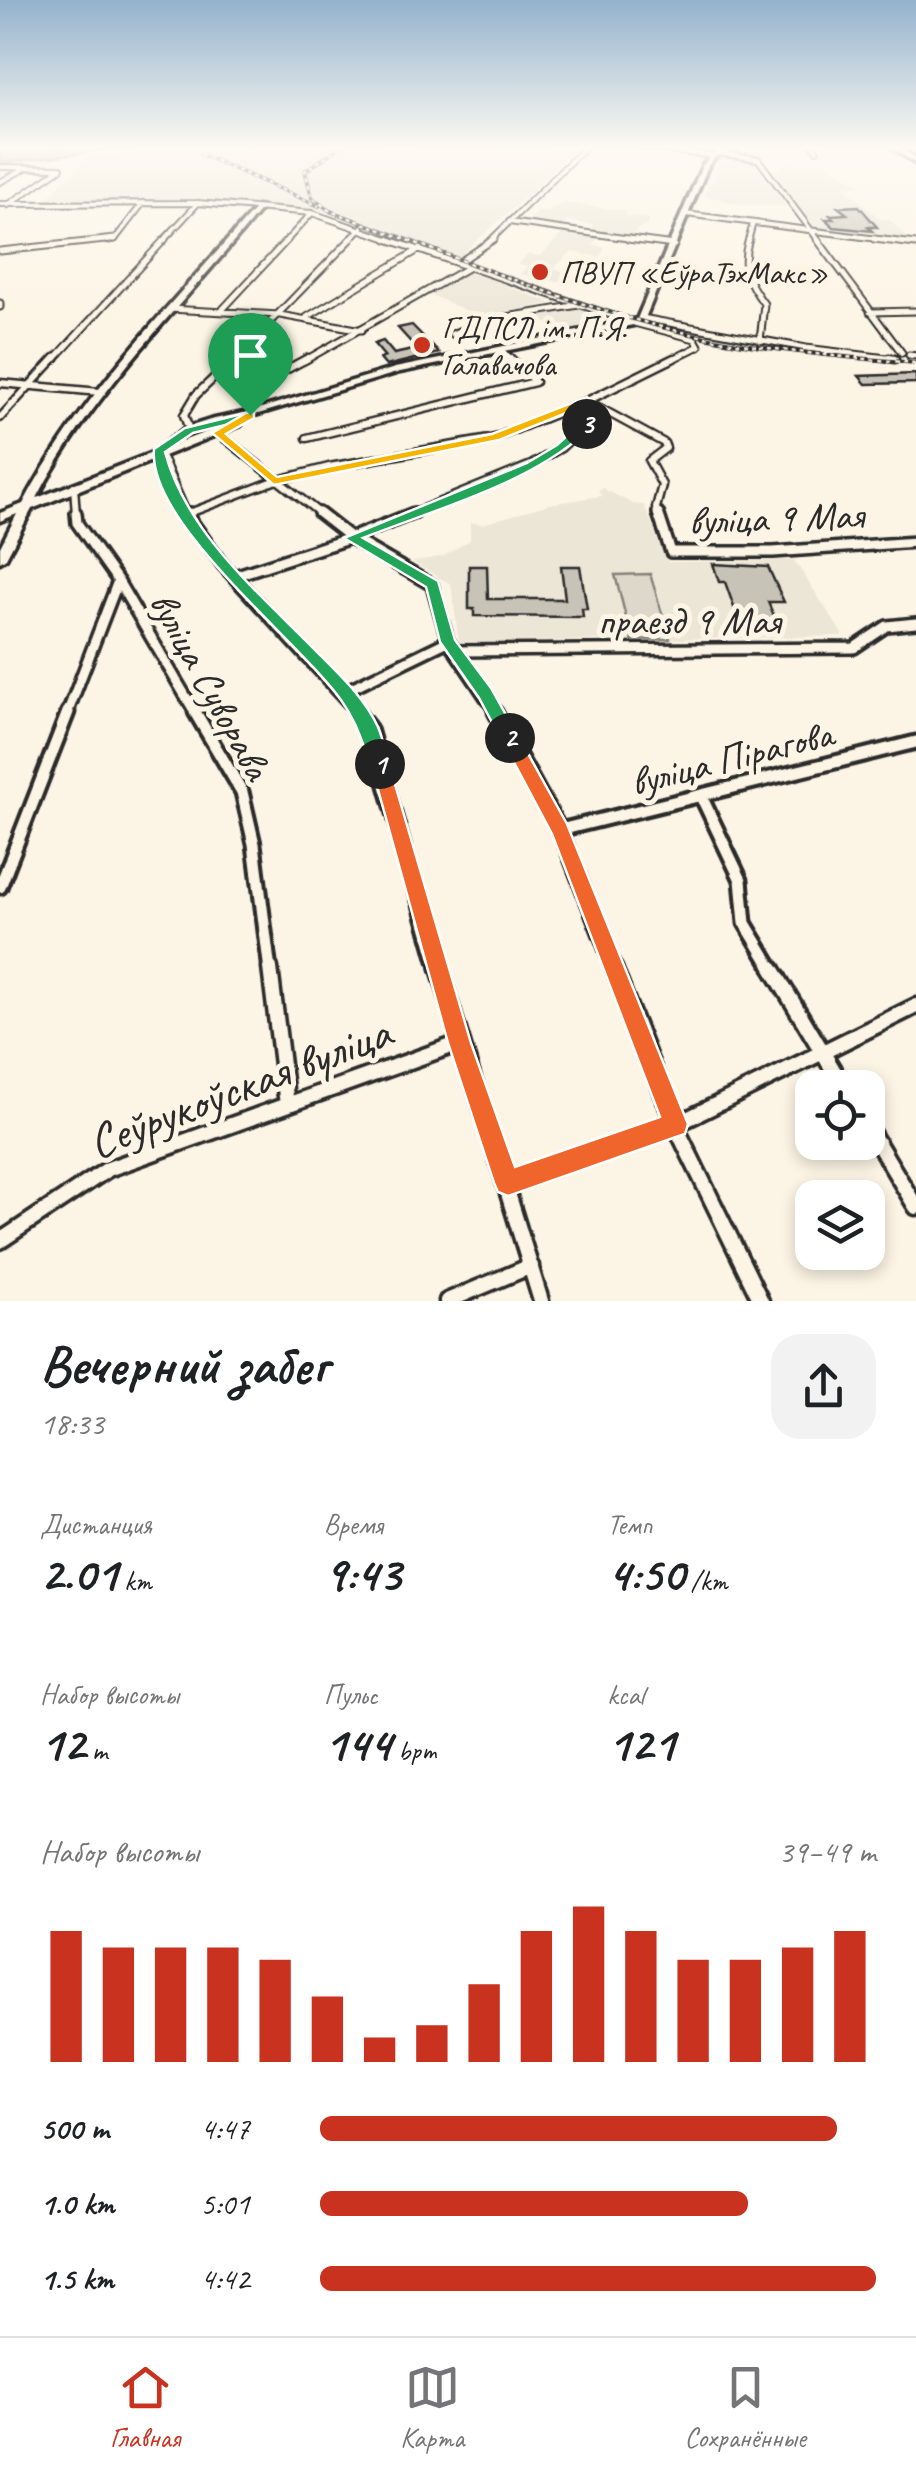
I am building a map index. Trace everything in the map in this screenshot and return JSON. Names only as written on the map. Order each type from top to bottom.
[{"type":"street","points":[[0,251],[106,242],[116,238],[139,208]]},
{"type":"street","points":[[0,418],[195,208]]},
{"type":"street","points":[[184,515],[274,481],[495,438],[587,401],[699,346],[694,339],[456,263],[362,227],[312,213],[254,208]]},
{"type":"street","points":[[0,558],[47,469],[100,392],[258,208]]},
{"type":"street","points":[[456,263],[496,238],[523,208]]},
{"type":"street","points":[[638,321],[688,208]]},
{"type":"street","points":[[794,208],[870,312],[909,355]]},
{"type":"street","points":[[223,309],[312,213]]},
{"type":"street","points":[[686,214],[916,244]]},
{"type":"street","points":[[509,222],[674,245]]},
{"type":"street","points":[[752,223],[742,269],[744,281],[764,304],[760,340]]},
{"type":"street","points":[[198,440],[187,438],[189,430],[184,415],[196,395],[280,315],[362,227]]},
{"type":"street","points":[[306,318],[420,249]]},
{"type":"street","points":[[282,372],[469,267]]},
{"type":"street","points":[[452,334],[482,320],[581,304]]},
{"type":"street","points":[[169,309],[280,315],[362,330]]},
{"type":"street","points":[[870,312],[916,311]]},
{"type":"street","points":[[0,517],[162,450],[198,440],[250,415],[398,370],[638,321],[896,359]]},
{"type":"street","points":[[306,438],[535,382],[501,350]]},
{"type":"street","points":[[0,383],[100,392]]},
{"type":"street","name":"вуліца 9 Мая","points":[[587,401],[666,448],[650,460],[650,465],[662,485],[656,508],[671,552],[774,552],[916,542]]},
{"type":"street","points":[[234,576],[351,538],[531,466],[561,448],[600,412]]},
{"type":"street","points":[[162,450],[189,430],[217,429],[274,481],[351,538],[432,584],[452,646],[485,693],[560,830],[676,1124],[761,1301]]},
{"type":"street","points":[[162,450],[167,484],[184,515],[234,576],[345,691],[370,729],[460,1043],[508,1183],[541,1301]]},
{"type":"street","name":"вуліца Суворава","points":[[74,486],[77,524],[118,582],[242,792],[254,844],[287,1104]]},
{"type":"street","points":[[0,887],[118,582]]},
{"type":"street","name":"праезд 9 Мая","points":[[452,646],[854,648],[886,626],[916,623]]},
{"type":"street","points":[[345,691],[452,646]]},
{"type":"street","name":"вуліца Пірагова","points":[[560,830],[916,742]]},
{"type":"street","points":[[700,796],[741,880],[746,923],[833,1070]]},
{"type":"street","points":[[508,1183],[676,1124],[916,1006]]},
{"type":"street","name":"Сеўрукоўская вуліца","points":[[0,1242],[108,1170],[460,1043]]},
{"type":"street","points":[[885,1155],[916,1207]]},
{"type":"street","points":[[447,1301],[531,1266]]},
{"type":"shaded area","points":[[277,208],[514,208],[455,260],[329,212]]},
{"type":"shaded area","points":[[556,208],[600,208],[649,219],[647,226],[637,229],[633,236],[591,231],[594,225],[567,221],[561,227],[528,221],[538,212]]},
{"type":"shaded area","points":[[799,208],[868,208],[881,219],[889,219],[911,241],[816,229]]},
{"type":"shaded area","points":[[564,232],[598,238],[593,244],[605,247],[600,257],[572,252],[554,268],[568,273],[557,282],[520,274],[527,267],[517,264],[529,254],[540,256]]},
{"type":"shaded area","points":[[468,272],[551,303],[483,318],[429,294]]},
{"type":"shaded area","points":[[574,308],[613,324],[561,334],[536,315]]},
{"type":"shaded area","points":[[602,488],[633,504],[644,505],[668,562],[794,560],[844,636],[459,643],[451,584],[412,562],[444,556],[470,540],[470,522],[483,524],[549,504],[602,496],[598,491]]},
{"type":"shaded area","points":[[650,574],[670,639],[632,640],[615,575]]},
{"type":"building","points":[[839,208],[860,208],[877,227],[868,227],[872,231],[834,227],[825,219],[847,214]]},
{"type":"building","name":"ГДПСЛ ім. П.Я. Галавачова","points":[[412,325],[439,353],[386,366],[380,359],[385,357],[374,344],[383,341],[394,354],[417,349],[398,328]]},
{"type":"building","points":[[916,374],[916,383],[866,384],[859,376]]},
{"type":"building","points":[[713,564],[768,567],[784,602],[768,602],[778,626],[741,627],[725,582],[719,582]]},
{"type":"building","points":[[469,566],[487,566],[488,599],[565,599],[561,566],[580,566],[587,609],[582,609],[583,617],[474,616],[474,609],[469,609]]},
{"type":"railway","points":[[326,208],[548,292],[682,332],[769,348],[916,363]]},
{"type":"place","name":"ПВУП «ЕўраТэхМакс»","points":[[540,272]]},
{"type":"place","name":"ГДПСЛ ім. П.Я. Галавачова","points":[[422,345]]},
{"type":"route","points":[[587,401],[600,412],[561,448],[531,466],[351,538],[432,584],[448,642],[485,693],[560,830],[676,1124],[508,1183],[460,1043],[370,729],[345,691],[234,576],[184,515],[167,484],[158,451],[189,430],[250,415],[218,433],[274,481],[329,467],[495,438],[587,401]]}]
